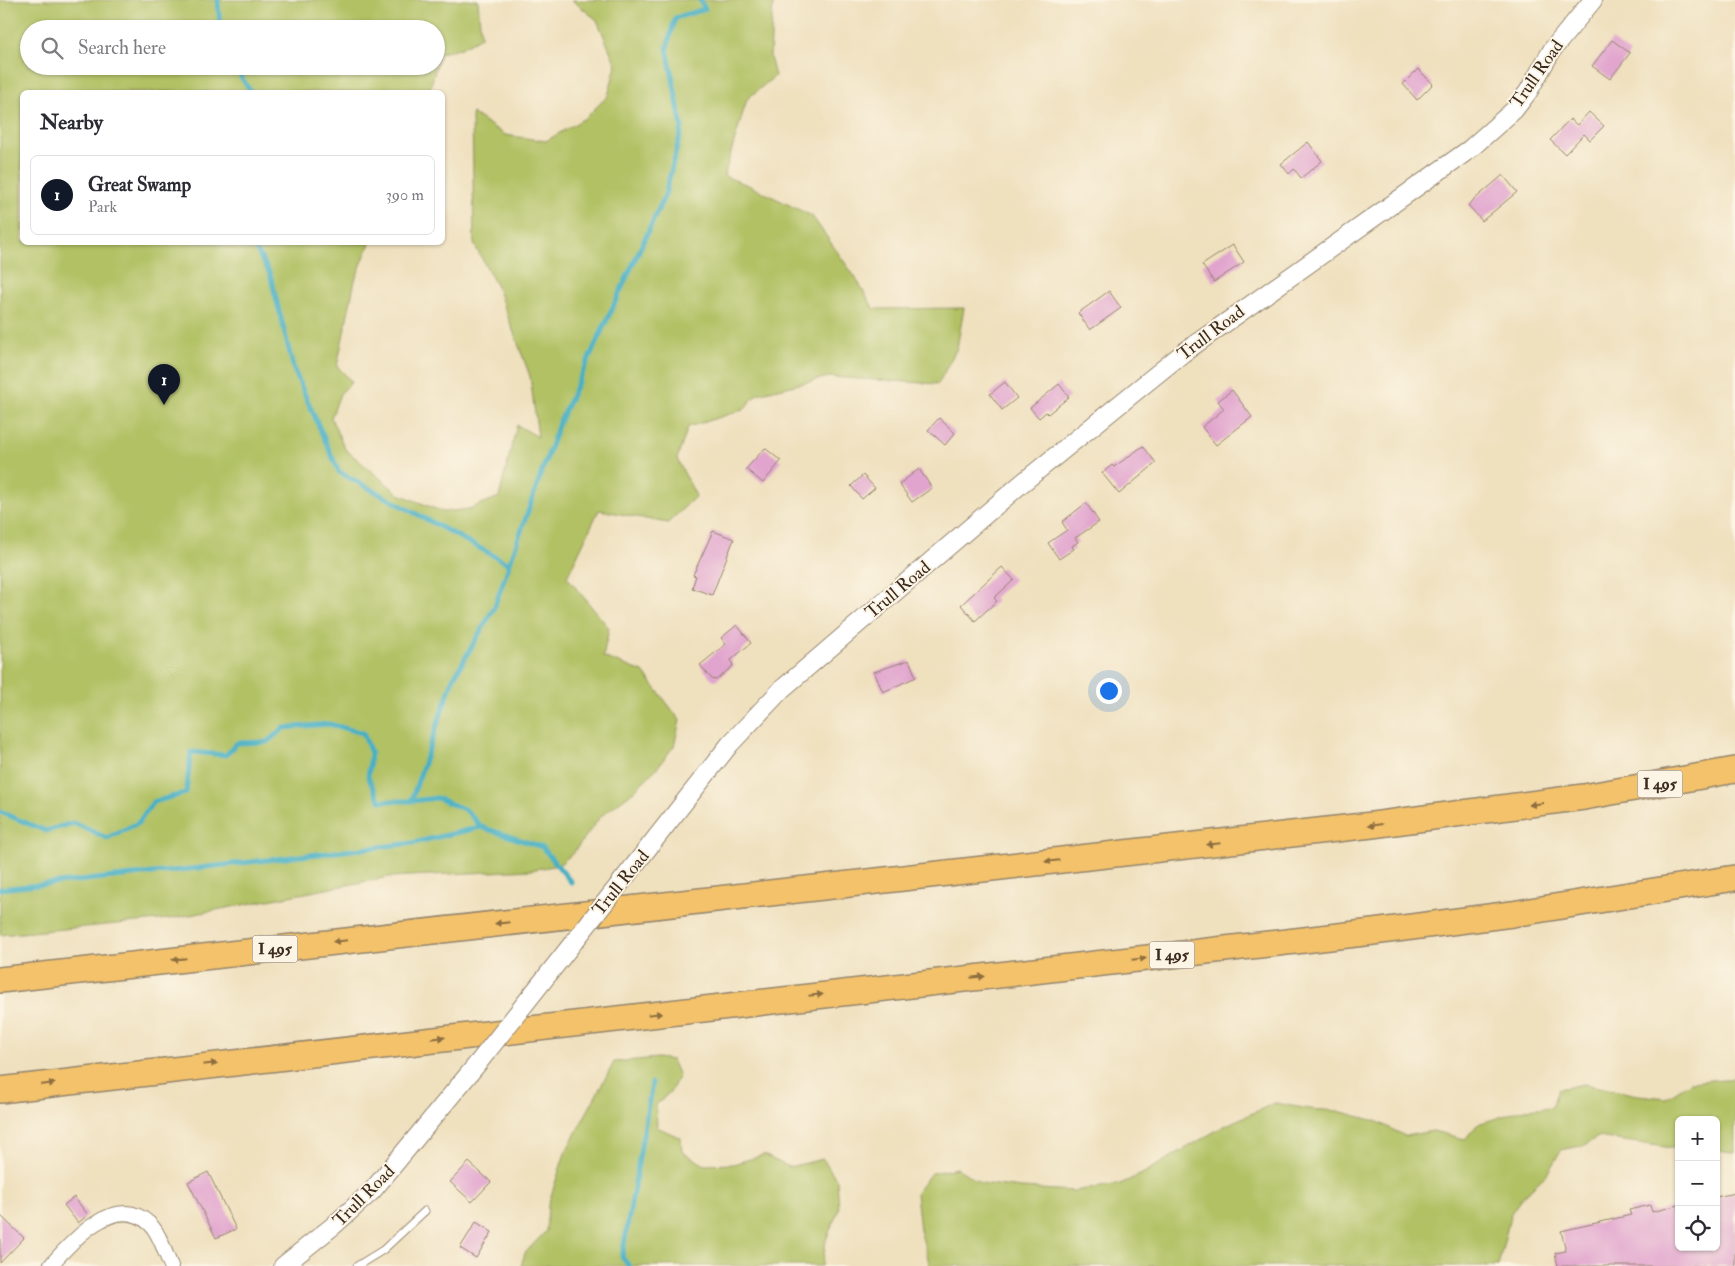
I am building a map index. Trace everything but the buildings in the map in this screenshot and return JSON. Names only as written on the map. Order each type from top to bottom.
[{"type":"highway","points":[[1584,796],[1735,758]]},
{"type":"highway","name":"I 495","points":[[0,980],[1480,812],[1735,770]]},
{"type":"highway","name":"I 495","points":[[0,1090],[200,1065],[1373,932],[1512,914],[1735,878]]},
{"type":"street","name":"Trull Road","points":[[283,1266],[333,1226],[372,1191],[478,1062],[730,744],[782,689],[1022,484],[1183,353],[1470,149],[1514,110],[1528,92],[1552,50],[1593,0]]},
{"type":"street","points":[[50,1266],[85,1232],[100,1220],[114,1214],[131,1215],[150,1224],[171,1266]]},
{"type":"lane","points":[[358,1266],[383,1250],[425,1212]]},
{"type":"green space","points":[[0,0],[478,0],[481,37],[461,48],[445,52],[445,20],[20,20],[20,75],[434,75],[430,90],[20,90],[20,245],[369,245],[355,280],[337,366],[352,382],[340,394],[331,418],[345,449],[399,494],[443,512],[469,509],[499,497],[517,425],[538,437],[530,376],[496,285],[474,244],[472,113],[505,135],[546,141],[585,118],[608,96],[616,65],[597,20],[572,0],[773,0],[770,57],[775,76],[747,99],[724,176],[748,185],[812,216],[855,277],[874,309],[964,308],[957,348],[938,384],[829,377],[757,394],[743,410],[688,427],[677,459],[696,496],[668,523],[599,510],[567,577],[609,628],[603,657],[643,672],[680,720],[674,746],[656,769],[634,791],[601,816],[573,853],[559,865],[531,870],[389,877],[169,919],[0,935]]},
{"type":"green space","points":[[658,1058],[672,1060],[679,1076],[671,1091],[656,1105],[657,1127],[681,1138],[682,1152],[705,1165],[733,1164],[764,1155],[789,1167],[823,1159],[837,1180],[839,1209],[826,1240],[822,1266],[521,1266],[525,1253],[546,1231],[548,1205],[565,1153],[614,1062]]},
{"type":"green space","points":[[1735,1079],[1735,1152],[1720,1151],[1720,1116],[1675,1116],[1675,1148],[1598,1137],[1585,1145],[1561,1150],[1547,1174],[1523,1196],[1511,1213],[1498,1266],[930,1266],[920,1230],[916,1193],[931,1173],[957,1168],[981,1183],[1021,1188],[1074,1191],[1120,1184],[1142,1174],[1224,1126],[1275,1103],[1309,1109],[1338,1111],[1376,1121],[1405,1136],[1433,1131],[1465,1139],[1478,1124],[1525,1109],[1552,1107],[1558,1089],[1584,1084],[1638,1095],[1666,1098],[1691,1082]]},
{"type":"waterway","points":[[218,0],[219,20]]},
{"type":"waterway","points":[[411,801],[453,679],[494,608],[559,423],[665,195],[682,128],[667,48],[675,18],[705,9],[700,0]]},
{"type":"waterway","points":[[240,75],[250,90]]},
{"type":"waterway","points":[[254,245],[270,274],[294,370],[339,472],[509,564]]},
{"type":"waterway","points":[[0,812],[46,831],[73,823],[107,838],[138,823],[153,802],[186,793],[191,752],[226,755],[237,743],[267,742],[284,728],[329,724],[363,733],[371,753],[368,777],[380,801],[411,801],[437,798],[466,810],[481,827],[542,847],[571,882]]},
{"type":"waterway","points":[[0,889],[413,843],[481,827]]},
{"type":"waterway","points":[[629,1266],[622,1257],[652,1083]]},
{"type":"place","name":"Great Swamp","points":[[164,405]]}]
